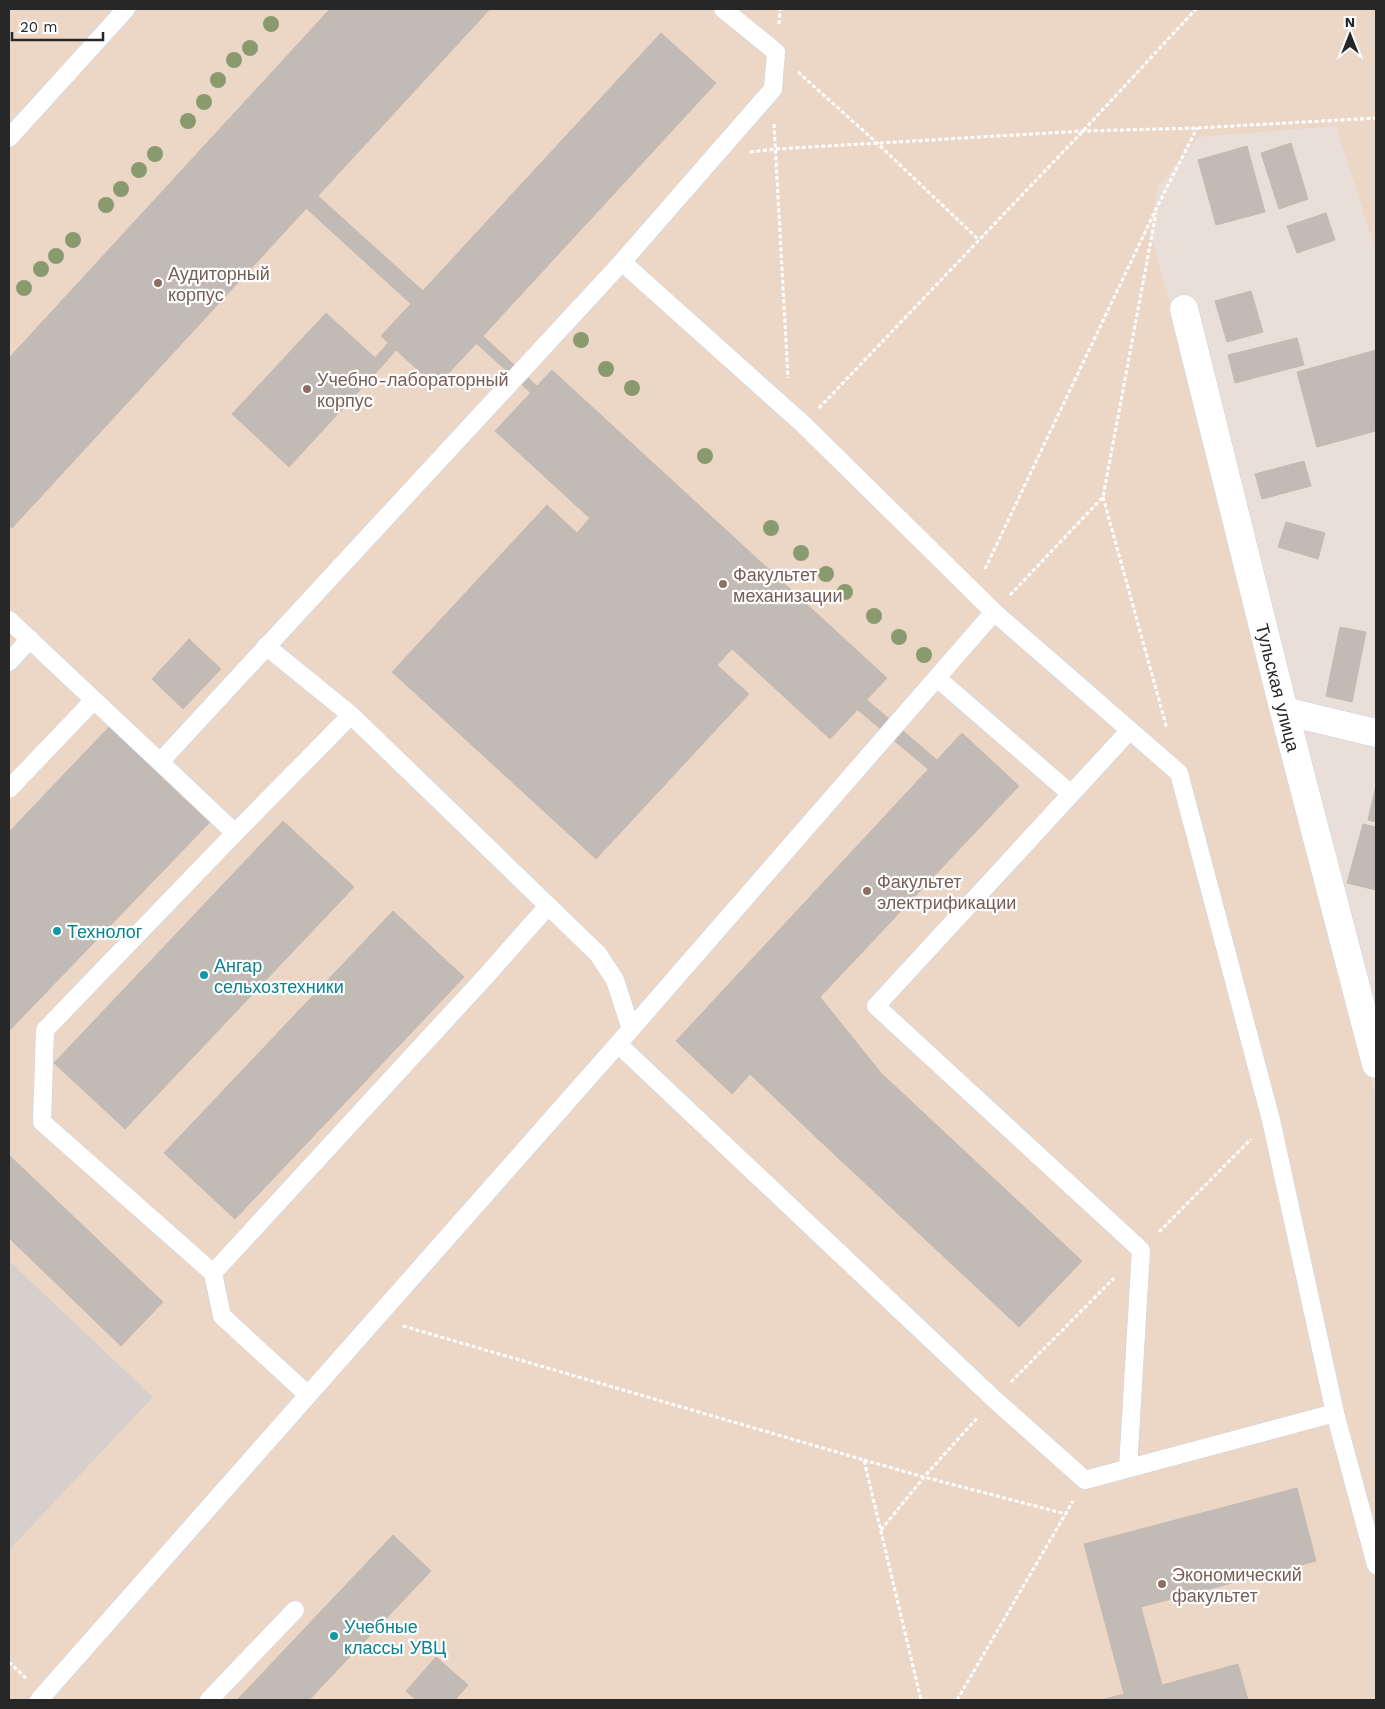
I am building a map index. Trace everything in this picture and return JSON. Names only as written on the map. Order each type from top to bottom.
[{"type":"street","name":"Тульская улица","points":[[1184,309],[1284,711],[1376,1064]]},
{"type":"street","points":[[1284,711],[1376,733]]},
{"type":"lane","points":[[9,138],[126,9]]},
{"type":"lane","points":[[160,762],[622,262],[773,90],[776,52],[723,9]]},
{"type":"lane","points":[[622,262],[796,419],[994,612],[1179,773],[1270,1120],[1336,1413],[1376,1565]]},
{"type":"lane","points":[[39,1700],[618,1044],[994,612]]},
{"type":"lane","points":[[9,620],[235,833]]},
{"type":"lane","points":[[9,662],[30,640]]},
{"type":"lane","points":[[266,646],[351,715],[598,954],[615,980],[631,1029]]},
{"type":"lane","points":[[936,678],[1071,794]]},
{"type":"lane","points":[[9,789],[94,700]]},
{"type":"lane","points":[[308,1395],[222,1316],[213,1273],[42,1122],[44,1030],[351,715]]},
{"type":"lane","points":[[1128,1468],[1141,1250],[876,1006],[1130,730]]},
{"type":"lane","points":[[213,1273],[548,906]]},
{"type":"lane","points":[[618,1044],[994,1399],[1085,1480],[1336,1413]]},
{"type":"lane","points":[[209,1700],[295,1610]]},
{"type":"path","points":[[780,9],[776,52],[877,143],[979,240]]},
{"type":"path","points":[[796,419],[979,240],[1196,9]]},
{"type":"path","points":[[773,90],[796,419]]},
{"type":"path","points":[[714,157],[776,149],[877,143],[1083,131],[1197,128],[1376,118]]},
{"type":"path","points":[[974,592],[1157,207],[1197,128]]},
{"type":"path","points":[[1157,207],[1103,497],[1179,773]]},
{"type":"path","points":[[994,612],[1103,497]]},
{"type":"path","points":[[881,1531],[924,1478],[994,1399],[1270,1120]]},
{"type":"path","points":[[376,1318],[924,1478],[1066,1514]]},
{"type":"path","points":[[864,1460],[921,1700]]},
{"type":"path","points":[[958,1700],[1085,1480]]},
{"type":"shaded area","points":[[9,9],[1376,9],[1376,252],[1336,126],[1199,137],[1158,186],[1150,232],[1212,454],[1279,728],[1376,1097],[1376,1700],[9,1700]]},
{"type":"shaded area","points":[[9,1261],[153,1397],[9,1550]]},
{"type":"building","name":"Аудиторный корпус","points":[[330,9],[490,9],[12,528],[9,525],[9,358]]},
{"type":"building","points":[[661,33],[716,83],[436,387],[381,336]]},
{"type":"building","points":[[1291,143],[1308,199],[1279,209],[1261,153]]},
{"type":"building","points":[[1247,146],[1265,212],[1216,225],[1198,160]]},
{"type":"building","points":[[318,196],[423,291],[411,304],[307,209]]},
{"type":"building","points":[[1326,213],[1335,240],[1297,253],[1287,226]]},
{"type":"building","points":[[1251,291],[1263,332],[1227,342],[1215,301]]},
{"type":"building","name":"Учебно-лабораторный корпус","points":[[326,313],[383,365],[289,467],[232,414]]},
{"type":"building","points":[[483,336],[537,386],[531,393],[476,343]]},
{"type":"building","points":[[1297,338],[1304,365],[1235,383],[1228,355]]},
{"type":"building","points":[[388,343],[396,350],[383,365],[375,358]]},
{"type":"building","points":[[1376,350],[1376,431],[1317,447],[1297,372]]},
{"type":"building","name":"Факультет механизации","points":[[552,370],[887,678],[830,739],[495,431]]},
{"type":"building","points":[[1304,461],[1311,486],[1262,499],[1255,474]]},
{"type":"building","points":[[547,505],[577,533],[590,518],[732,649],[717,665],[749,694],[596,859],[392,672]]},
{"type":"building","points":[[1286,522],[1325,533],[1318,559],[1278,547]]},
{"type":"building","points":[[1340,627],[1366,632],[1352,702],[1326,696]]},
{"type":"building","points":[[189,639],[221,669],[183,709],[152,679]]},
{"type":"building","points":[[867,700],[937,760],[928,769],[858,710]]},
{"type":"building","name":"Технолог","points":[[110,726],[210,822],[9,1031],[9,832]]},
{"type":"building","name":"Факультет электрификации","points":[[962,733],[1019,786],[820,997],[732,1094],[676,1041]]},
{"type":"building","points":[[1376,785],[1376,822],[1368,820]]},
{"type":"building","name":"Ангар сельхозтехники","points":[[283,821],[354,887],[125,1129],[54,1063]]},
{"type":"building","points":[[1363,824],[1376,827],[1376,890],[1347,883]]},
{"type":"building","name":"Ангар сельхозтехники","points":[[393,911],[464,977],[235,1219],[164,1153]]},
{"type":"building","points":[[820,997],[881,1073],[819,1140],[750,1074]]},
{"type":"building","points":[[881,1073],[1082,1261],[1019,1327],[819,1140]]},
{"type":"building","points":[[9,1155],[163,1302],[121,1346],[9,1238]]},
{"type":"building","name":"Экономический факультет","points":[[1297,1488],[1316,1561],[1141,1607],[1162,1685],[1238,1664],[1248,1700],[1101,1700],[1124,1694],[1084,1544]]},
{"type":"building","name":"Учебные классы УВЦ","points":[[393,1535],[431,1571],[309,1700],[237,1700]]},
{"type":"building","points":[[436,1657],[468,1685],[455,1700],[416,1700],[406,1691]]},
{"type":"place","name":"Аудиторный корпус","points":[[158,283]]},
{"type":"place","name":"Учебно-лабораторный корпус","points":[[307,389]]},
{"type":"place","name":"Факультет механизации","points":[[723,584]]},
{"type":"place","name":"Факультет электрификации","points":[[867,891]]},
{"type":"place","name":"Технолог","points":[[57,931]]},
{"type":"place","name":"Ангар сельхозтехники","points":[[204,975]]},
{"type":"place","name":"Экономический факультет","points":[[1162,1584]]},
{"type":"place","name":"Учебные классы УВЦ","points":[[334,1636]]}]
